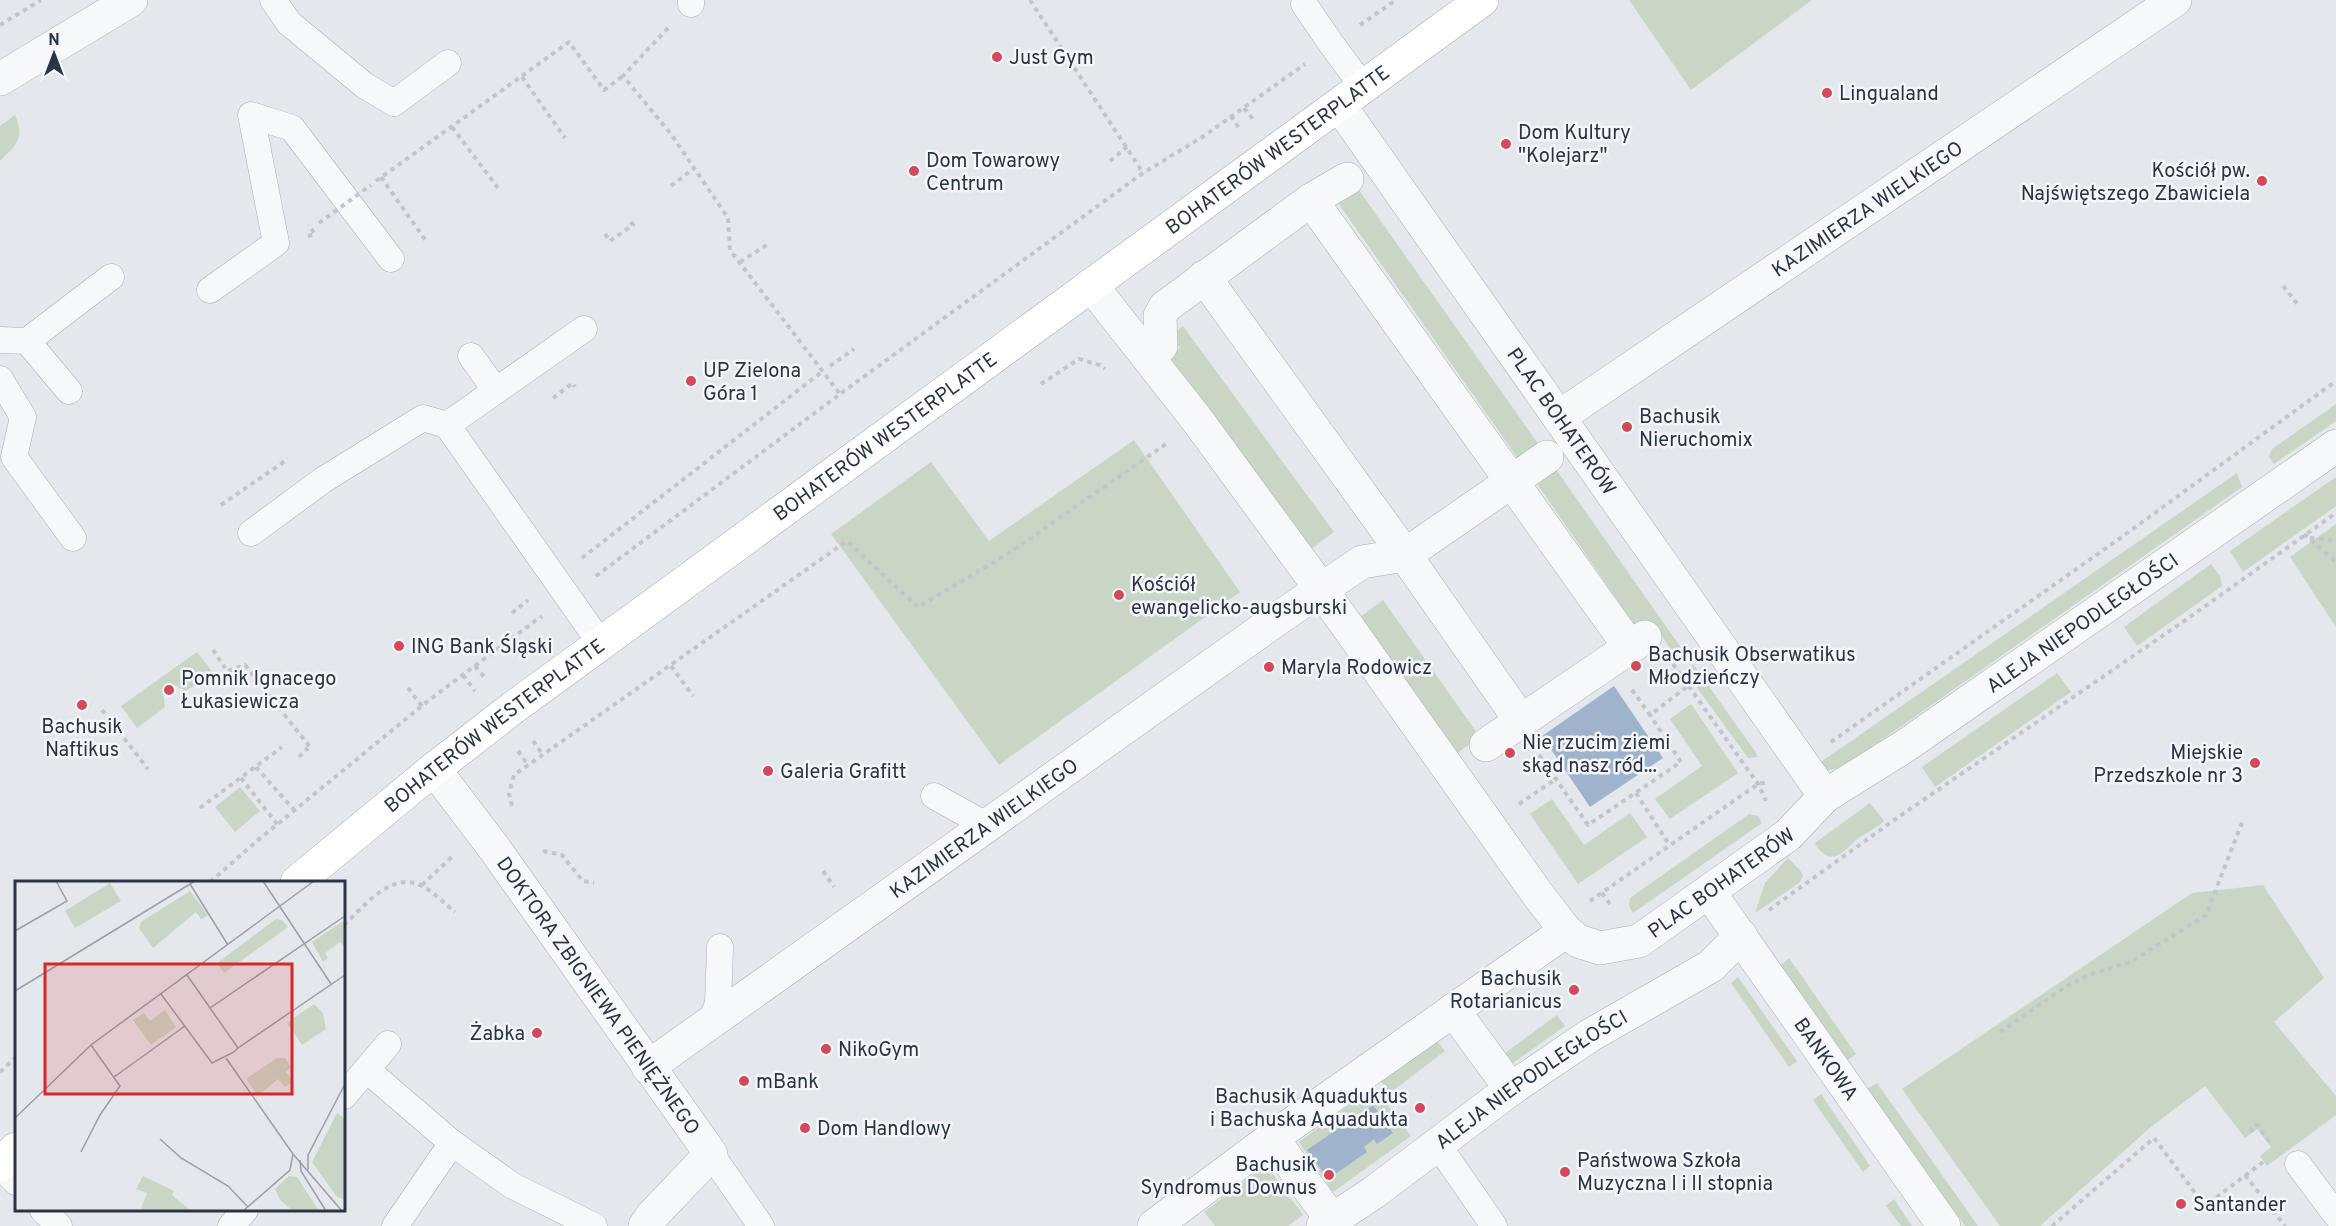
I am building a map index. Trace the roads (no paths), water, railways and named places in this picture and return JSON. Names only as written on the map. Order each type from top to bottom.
[{"type":"street","name":"BOHATERÓW WESTERPLATTE","points":[[298,881],[434,769],[601,644],[1482,0]]},
{"type":"street","name":"KAZIMIERZA WIELKIEGO","points":[[1559,417],[2175,0]]},
{"type":"street","points":[[0,79],[114,4]]},
{"type":"street","name":"PLAC BOHATERÓW","points":[[1091,285],[1198,421],[1566,931],[1578,941],[1600,948],[1640,941],[1709,892],[1788,835],[1825,796],[1559,417],[1352,97]]},
{"type":"street","points":[[1161,346],[1160,316],[1165,307],[1311,200],[1347,179]]},
{"type":"street","points":[[1311,200],[1512,482],[1637,641],[1486,745]]},
{"type":"street","points":[[1204,277],[1405,555],[1521,721]]},
{"type":"street","name":"ALEJA NIEPODLEGŁOŚCI","points":[[1825,796],[1905,746],[2336,446]]},
{"type":"street","points":[[1405,555],[1547,457]]},
{"type":"street","name":"KAZIMIERZA WIELKIEGO","points":[[648,1067],[1321,589],[1362,562],[1405,555]]},
{"type":"street","name":"DOKTORA ZBIGNIEWA PIENIĘŻNEGO","points":[[434,769],[494,848],[711,1154]]},
{"type":"street","name":"BANKOWA","points":[[1709,892],[1944,1226]]},
{"type":"street","points":[[1154,1226],[1192,1215],[1272,1138],[1566,931]]},
{"type":"street","name":"ALEJA NIEPODLEGŁOŚCI","points":[[1328,1223],[1373,1193],[1511,1089],[1589,1036],[1711,966],[1741,936]]},
{"type":"street","points":[[1453,1010],[1511,1089]]},
{"type":"street","points":[[1272,1138],[1328,1223]]},
{"type":"street","points":[[0,1165],[15,1150]]},
{"type":"street","points":[[645,1226],[711,1154]]},
{"type":"lane","points":[[273,0],[289,23],[364,85],[394,103],[448,63]]},
{"type":"lane","points":[[1304,4],[1332,45],[1352,97]]},
{"type":"lane","points":[[210,290],[276,243],[251,115],[292,128],[391,259]]},
{"type":"lane","points":[[0,340],[27,341],[111,277]]},
{"type":"lane","points":[[447,425],[584,329]]},
{"type":"lane","points":[[27,341],[69,391]]},
{"type":"lane","points":[[471,356],[496,391]]},
{"type":"lane","points":[[0,379],[23,417],[14,457],[73,538]]},
{"type":"lane","points":[[251,533],[323,480],[423,418],[447,425],[601,644]]},
{"type":"lane","points":[[934,796],[988,826]]},
{"type":"lane","points":[[709,1025],[718,1004],[720,946]]},
{"type":"lane","points":[[345,1095],[388,1044]]},
{"type":"lane","points":[[367,1070],[452,1143],[513,1186],[594,1226]]},
{"type":"lane","points":[[395,1226],[452,1143]]},
{"type":"lane","points":[[1438,1144],[1494,1226]]},
{"type":"lane","name":"DOKTORA ZBIGNIEWA PIENIĘŻNEGO","points":[[711,1154],[761,1226]]},
{"type":"lane","points":[[2298,1164],[2336,1215]]},
{"type":"lane","points":[[0,1165],[15,1181]]},
{"type":"lane","points":[[45,1211],[59,1226]]},
{"type":"lane","points":[[231,1226],[243,1211]]},
{"type":"water","points":[[1614,686],[1663,758],[1590,807],[1542,736]]},
{"type":"water","points":[[1373,1105],[1393,1133],[1377,1144],[1374,1139],[1364,1147],[1367,1152],[1328,1179],[1307,1150],[1348,1122],[1352,1128],[1362,1120],[1359,1115]]},
{"type":"place","name":"Just Gym","points":[[997,57]]},
{"type":"place","name":"Lingualand","points":[[1827,93]]},
{"type":"place","name":"Dom Kultury \"Kolejarz\"","points":[[1506,144]]},
{"type":"place","name":"Dom Towarowy Centrum","points":[[914,171]]},
{"type":"place","name":"Kościół pw. Najświętszego Zbawiciela","points":[[2262,181]]},
{"type":"place","name":"UP Zielona Góra 1","points":[[691,381]]},
{"type":"place","name":"Bachusik Nieruchomix","points":[[1627,427]]},
{"type":"place","name":"Kościół ewangelicko-augsburski","points":[[1119,595]]},
{"type":"place","name":"ING Bank Śląski","points":[[399,646]]},
{"type":"place","name":"Bachusik Obserwatikus Młodzieńczy","points":[[1636,666]]},
{"type":"place","name":"Maryla Rodowicz","points":[[1269,667]]},
{"type":"place","name":"Pomnik Ignacego Łukasiewicza","points":[[169,690]]},
{"type":"place","name":"Bachusik Naftikus","points":[[82,705]]},
{"type":"place","name":"Nie rzucim ziemi skąd nasz ród...","points":[[1510,753]]},
{"type":"place","name":"Miejskie Przedszkole nr 3","points":[[2255,763]]},
{"type":"place","name":"Galeria Grafitt","points":[[768,771]]},
{"type":"place","name":"Bachusik Rotarianicus","points":[[1574,990]]},
{"type":"place","name":"Żabka","points":[[537,1033]]},
{"type":"place","name":"NikoGym","points":[[826,1049]]},
{"type":"place","name":"mBank","points":[[744,1081]]},
{"type":"place","name":"Bachusik Aquaduktus i Bachuska Aquadukta","points":[[1420,1108]]},
{"type":"place","name":"Dom Handlowy","points":[[805,1128]]},
{"type":"place","name":"Państwowa Szkoła Muzyczna I i II stopnia","points":[[1565,1172]]},
{"type":"place","name":"Bachusik Syndromus Downus","points":[[1329,1175]]},
{"type":"place","name":"Santander","points":[[2181,1204]]}]
